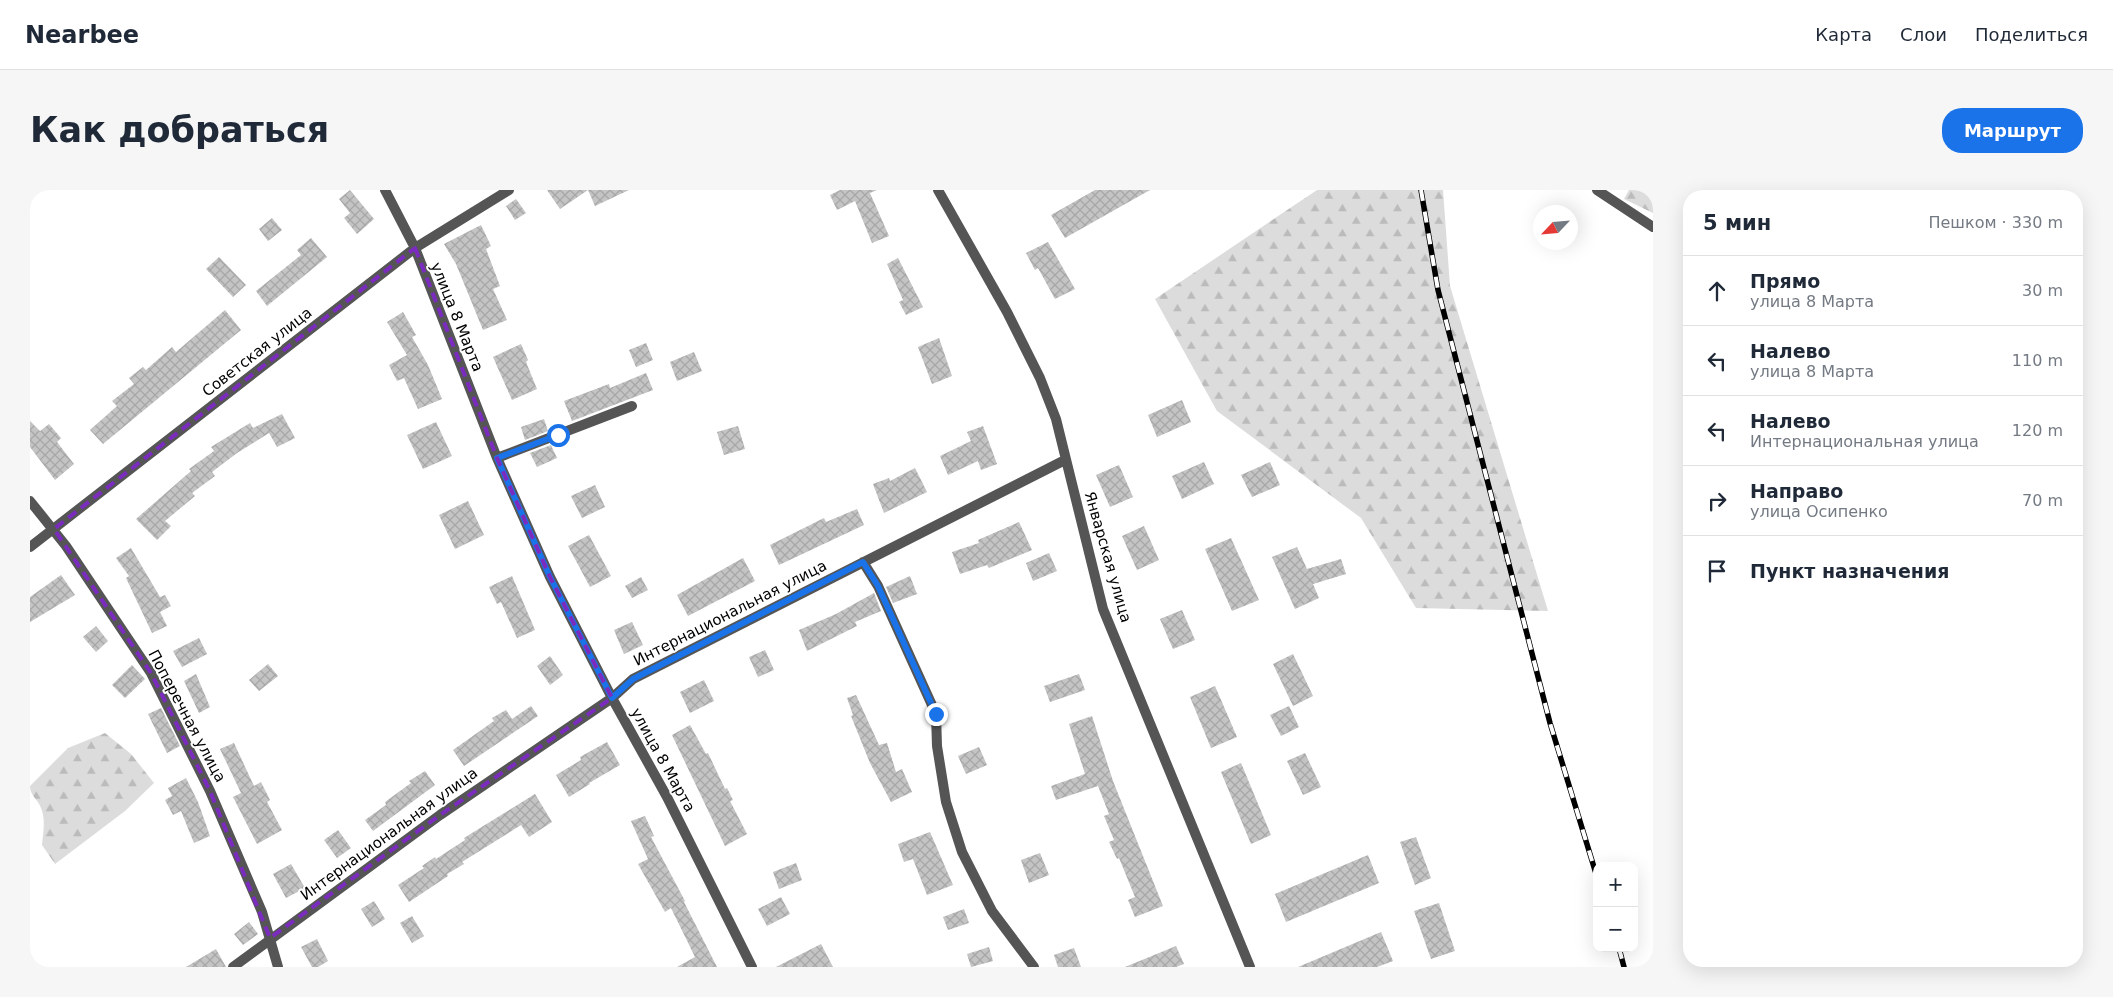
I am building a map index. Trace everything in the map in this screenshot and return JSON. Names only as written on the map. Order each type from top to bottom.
[{"type":"street","name":"улица 8 Марта","points":[[385,190],[416,248],[497,458],[550,577],[612,698],[667,797],[752,967]]},
{"type":"street","name":"Советская улица","points":[[30,546],[54,530],[416,248],[510,190]]},
{"type":"street","name":"Январская улица","points":[[938,190],[1007,312],[1040,378],[1056,419],[1103,609],[1250,967]]},
{"type":"street","points":[[1597,190],[1653,227]]},
{"type":"street","points":[[497,458],[632,406]]},
{"type":"street","name":"Интернациональная улица","points":[[233,967],[440,815],[612,698],[633,679],[1066,460]]},
{"type":"street","name":"Поперечная улица","points":[[30,501],[54,530],[151,673],[210,791],[262,912],[278,967]]},
{"type":"street","points":[[863,562],[878,586],[936,714],[937,746],[946,802],[962,852],[992,911],[1034,967]]},
{"type":"highlighted area","points":[[415,248],[497,458],[550,577],[612,698],[440,815],[270,938],[210,791],[151,673],[54,529]]},
{"type":"green space","points":[[1317,190],[1443,190],[1450,286],[1548,611],[1416,608],[1361,518],[1217,411],[1155,299]]},
{"type":"green space","points":[[1629,190],[1653,190],[1653,213],[1624,199]]},
{"type":"green space","points":[[105,733],[131,754],[154,783],[125,811],[55,864],[42,845],[43,813],[31,792],[30,786],[68,748]]},
{"type":"building","points":[[350,190],[374,219],[357,234],[344,218],[350,213],[339,199]]},
{"type":"building","points":[[547,190],[588,190],[560,209]]},
{"type":"building","points":[[588,190],[629,190],[595,206]]},
{"type":"building","points":[[840,190],[877,190],[870,193],[889,236],[872,243],[855,201],[837,210],[830,195]]},
{"type":"building","points":[[1095,190],[1150,190],[1065,238],[1051,215]]},
{"type":"building","points":[[516,199],[526,213],[515,220],[506,206]]},
{"type":"building","points":[[272,218],[282,230],[268,241],[259,229]]},
{"type":"building","points":[[481,225],[491,246],[486,249],[500,286],[493,289],[507,320],[483,330],[456,264],[444,244]]},
{"type":"building","points":[[311,238],[327,257],[267,306],[256,291],[301,255],[297,250]]},
{"type":"building","points":[[1048,242],[1075,289],[1055,299],[1038,268],[1035,270],[1026,253]]},
{"type":"building","points":[[219,257],[246,285],[233,297],[206,269]]},
{"type":"building","points":[[898,258],[923,307],[906,315],[899,302],[903,300],[887,264]]},
{"type":"building","points":[[225,310],[241,330],[103,444],[90,430],[117,406],[112,401],[134,384],[129,378],[143,367],[146,370],[172,347],[176,352]]},
{"type":"building","points":[[403,312],[416,335],[412,337],[428,365],[442,399],[418,409],[404,378],[397,381],[389,365],[407,355],[387,322]]},
{"type":"building","points":[[939,338],[952,376],[932,384],[918,347]]},
{"type":"building","points":[[646,343],[653,360],[636,367],[629,350]]},
{"type":"building","points":[[521,344],[537,389],[512,400],[493,357]]},
{"type":"building","points":[[694,352],[702,371],[677,381],[670,362]]},
{"type":"building","points":[[646,373],[653,390],[572,421],[564,401],[609,384],[610,388]]},
{"type":"building","points":[[1182,400],[1191,422],[1157,437],[1148,415]]},
{"type":"building","points":[[282,414],[295,438],[277,447],[269,433],[237,453],[212,472],[215,476],[192,493],[195,496],[165,521],[171,526],[157,540],[136,519],[191,471],[189,469],[214,451],[211,447],[250,423],[253,428]]},
{"type":"building","points":[[544,419],[548,431],[525,440],[521,427]]},
{"type":"building","points":[[30,421],[40,431],[49,424],[61,438],[57,442],[74,464],[55,480],[30,447]]},
{"type":"building","points":[[436,422],[452,456],[423,469],[407,435]]},
{"type":"building","points":[[738,426],[745,449],[724,455],[717,432]]},
{"type":"building","points":[[983,426],[997,464],[981,470],[978,461],[948,475],[940,456],[971,441],[967,432]]},
{"type":"building","points":[[551,445],[557,458],[537,467],[530,453]]},
{"type":"building","points":[[1204,462],[1214,484],[1182,499],[1172,476]]},
{"type":"building","points":[[1270,462],[1280,485],[1252,497],[1241,475]]},
{"type":"building","points":[[1119,465],[1133,497],[1110,507],[1096,475]]},
{"type":"building","points":[[915,468],[927,492],[884,513],[873,484],[889,478],[890,481]]},
{"type":"building","points":[[595,485],[605,507],[582,518],[571,496]]},
{"type":"building","points":[[468,501],[484,535],[455,549],[439,515]]},
{"type":"building","points":[[857,509],[864,525],[779,565],[770,545],[824,518],[826,522]]},
{"type":"building","points":[[1019,522],[1032,550],[989,568],[987,565],[960,574],[952,552],[979,543],[978,540]]},
{"type":"building","points":[[1144,526],[1159,560],[1137,570],[1122,536]]},
{"type":"building","points":[[589,535],[611,576],[590,587],[568,546]]},
{"type":"building","points":[[1231,538],[1259,600],[1232,611],[1205,549]]},
{"type":"building","points":[[1297,547],[1307,569],[1341,559],[1346,574],[1313,584],[1319,598],[1295,609],[1272,557]]},
{"type":"building","points":[[131,548],[160,597],[165,595],[171,606],[160,612],[167,626],[152,633],[126,578],[129,576],[116,558]]},
{"type":"building","points":[[1049,553],[1057,571],[1033,581],[1026,563]]},
{"type":"building","points":[[743,558],[755,581],[688,616],[677,595]]},
{"type":"building","points":[[61,575],[75,595],[30,622],[30,597]]},
{"type":"building","points":[[512,576],[535,630],[517,638],[501,602],[497,604],[489,587]]},
{"type":"building","points":[[910,576],[917,594],[893,603],[886,587]]},
{"type":"building","points":[[641,577],[648,590],[632,598],[625,586]]},
{"type":"building","points":[[874,593],[881,611],[855,622],[857,626],[807,651],[799,630],[836,614]]},
{"type":"building","points":[[1182,610],[1195,640],[1173,649],[1160,619]]},
{"type":"building","points":[[632,622],[643,645],[624,654],[614,630]]},
{"type":"building","points":[[96,626],[108,641],[96,652],[83,637]]},
{"type":"building","points":[[199,638],[207,654],[182,667],[173,651]]},
{"type":"building","points":[[765,650],[774,670],[758,677],[749,657]]},
{"type":"building","points":[[1293,654],[1313,696],[1293,706],[1273,664]]},
{"type":"building","points":[[550,656],[563,675],[550,685],[537,666]]},
{"type":"building","points":[[268,664],[278,676],[259,691],[249,680]]},
{"type":"building","points":[[132,665],[145,679],[125,698],[112,685]]},
{"type":"building","points":[[196,674],[210,707],[199,713],[184,681]]},
{"type":"building","points":[[1079,674],[1085,690],[1050,702],[1044,686]]},
{"type":"building","points":[[704,680],[714,701],[690,713],[680,692]]},
{"type":"building","points":[[1215,686],[1237,737],[1211,748],[1190,697]]},
{"type":"building","points":[[856,695],[879,745],[887,743],[896,772],[902,769],[912,792],[891,802],[870,763],[851,716],[853,715],[847,698]]},
{"type":"building","points":[[531,706],[538,716],[464,766],[453,750],[494,721],[492,718],[506,710],[512,719]]},
{"type":"building","points":[[1289,706],[1299,727],[1281,736],[1270,715]]},
{"type":"building","points":[[161,708],[180,746],[167,753],[148,714]]},
{"type":"building","points":[[1092,716],[1113,781],[1163,906],[1135,917],[1128,900],[1135,897],[1119,858],[1117,859],[1109,842],[1114,840],[1104,816],[1109,814],[1098,786],[1056,800],[1051,786],[1085,774],[1069,724]]},
{"type":"building","points":[[690,725],[706,754],[708,753],[725,789],[727,788],[733,800],[730,801],[747,834],[725,846],[672,735]]},
{"type":"building","points":[[607,742],[620,765],[569,797],[556,775],[581,760],[580,757]]},
{"type":"building","points":[[234,743],[254,786],[261,782],[270,800],[267,802],[282,830],[257,844],[233,797],[241,793],[220,749]]},
{"type":"building","points":[[979,747],[987,765],[966,774],[958,756]]},
{"type":"building","points":[[1305,753],[1321,787],[1303,795],[1287,761]]},
{"type":"building","points":[[1241,763],[1271,835],[1251,844],[1221,772]]},
{"type":"building","points":[[425,771],[435,785],[373,831],[365,820],[411,783],[409,781]]},
{"type":"building","points":[[186,778],[198,802],[210,836],[194,843],[181,811],[173,815],[165,800],[172,796],[168,788]]},
{"type":"building","points":[[535,794],[552,822],[529,837],[521,825],[462,862],[464,864],[409,902],[398,885],[424,868],[422,866],[435,857],[436,859],[465,840],[464,838]]},
{"type":"building","points":[[645,816],[654,836],[651,837],[717,967],[677,967],[695,957],[671,908],[665,912],[638,864],[648,859],[631,821]]},
{"type":"building","points":[[338,830],[351,848],[337,858],[324,840]]},
{"type":"building","points":[[930,832],[953,885],[927,895],[913,859],[904,862],[898,844]]},
{"type":"building","points":[[1416,837],[1431,878],[1415,885],[1400,842]]},
{"type":"building","points":[[1040,853],[1049,875],[1029,883],[1021,860]]},
{"type":"building","points":[[1368,855],[1379,883],[1286,922],[1275,894]]},
{"type":"building","points":[[796,863],[802,880],[779,889],[773,872]]},
{"type":"building","points":[[291,864],[305,888],[286,898],[273,874]]},
{"type":"building","points":[[781,897],[790,914],[767,926],[758,909]]},
{"type":"building","points":[[374,901],[385,919],[372,927],[361,909]]},
{"type":"building","points":[[1439,903],[1455,951],[1431,959],[1414,911]]},
{"type":"building","points":[[964,909],[969,923],[948,930],[943,917]]},
{"type":"building","points":[[412,916],[424,936],[412,943],[400,923]]},
{"type":"building","points":[[249,922],[258,934],[243,945],[234,934]]},
{"type":"building","points":[[1381,932],[1393,961],[1377,967],[1298,967]]},
{"type":"building","points":[[317,939],[328,961],[318,967],[312,967],[301,947]]},
{"type":"building","points":[[821,944],[833,967],[776,967]]},
{"type":"building","points":[[1176,946],[1184,964],[1176,967],[1125,967]]},
{"type":"building","points":[[989,947],[993,961],[971,967],[967,954]]},
{"type":"building","points":[[1074,948],[1081,967],[1058,967],[1054,955]]},
{"type":"building","points":[[216,949],[226,967],[186,967]]},
{"type":"railway","points":[[1421,190],[1438,290],[1550,723],[1593,864]]},
{"type":"railway","points":[[1620,952],[1624,967]]},
{"type":"route","points":[[558,435],[497,458],[550,577],[612,698],[633,679],[863,562],[878,586],[936,714]]}]
